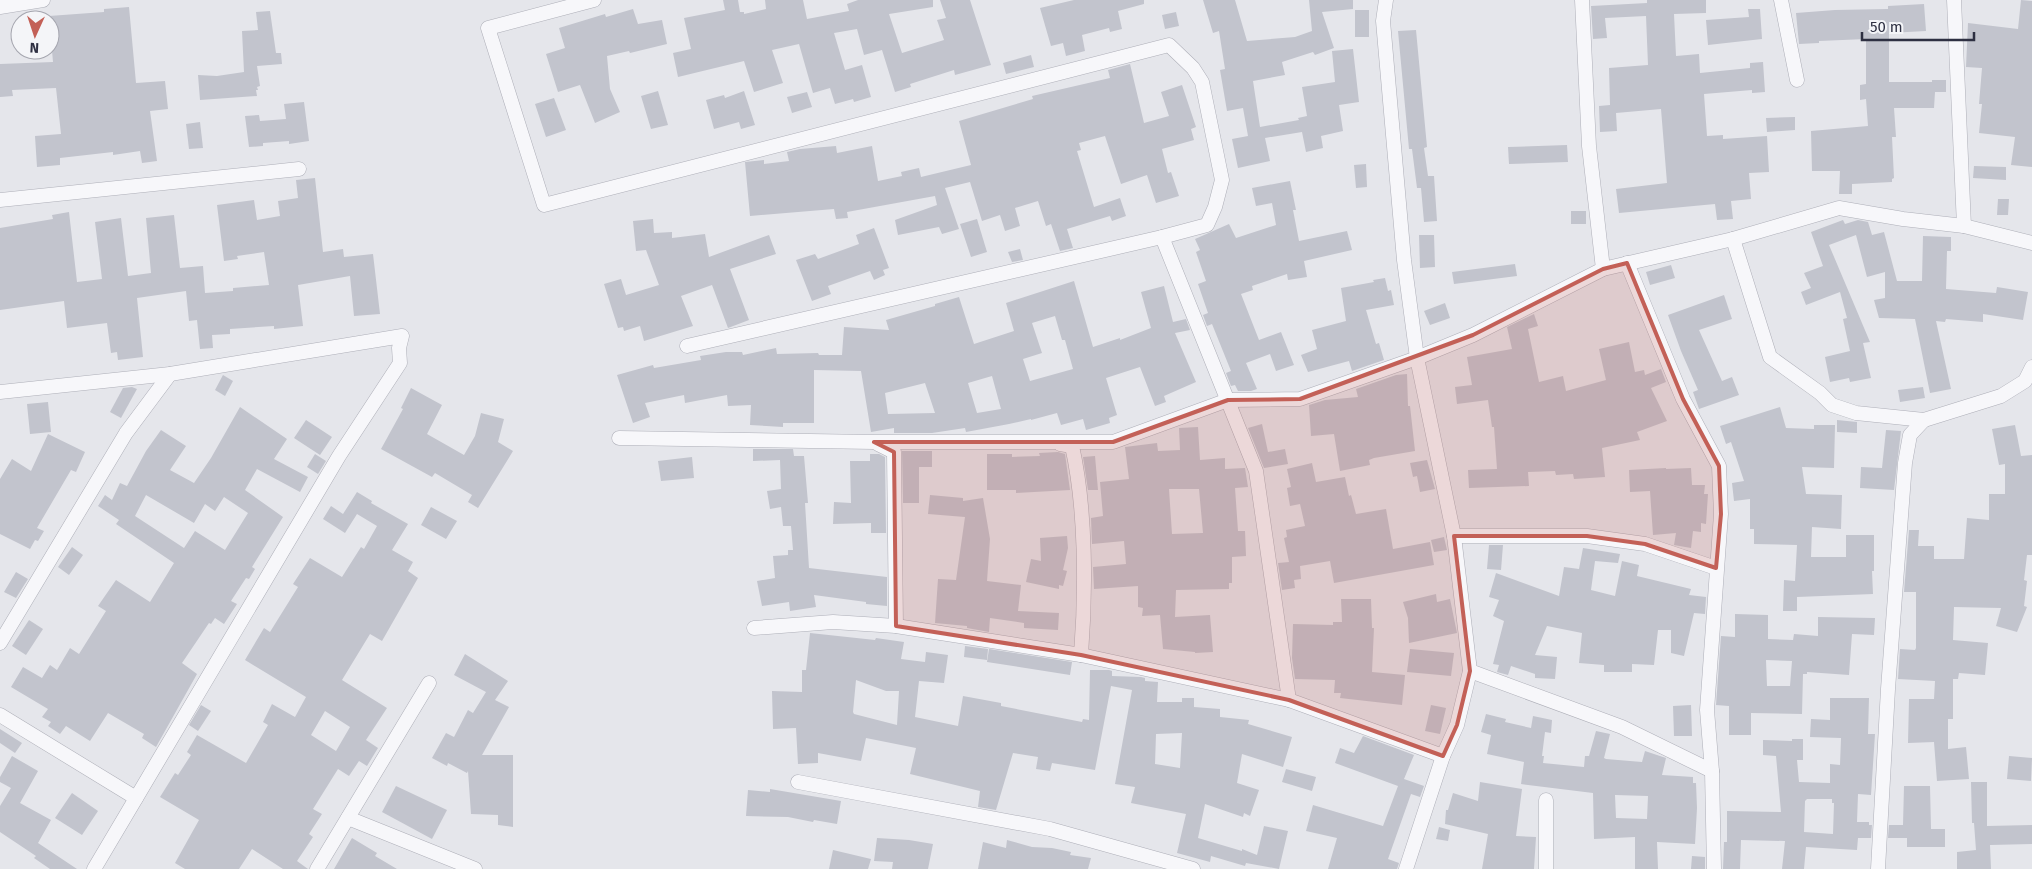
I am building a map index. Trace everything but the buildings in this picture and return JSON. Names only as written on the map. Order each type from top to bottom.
[{"type":"street","points":[[0,7],[43,0]]},
{"type":"street","points":[[594,0],[488,28],[544,205],[1169,45],[1193,68],[1202,82],[1222,180],[1215,207],[1207,225],[687,346]]},
{"type":"street","points":[[1386,0],[1383,21],[1404,260],[1417,358],[1454,536],[1470,671],[1457,725],[1443,756],[1406,869]]},
{"type":"street","points":[[1582,0],[1589,146],[1603,269]]},
{"type":"street","points":[[1781,0],[1797,80]]},
{"type":"street","points":[[1954,0],[1964,226]]},
{"type":"street","points":[[0,200],[299,169]]},
{"type":"street","points":[[619,438],[874,442],[1113,442],[1228,400],[1300,399],[1417,358],[1473,335],[1603,269],[1733,239],[1839,208],[1964,226],[2032,243]]},
{"type":"street","points":[[1162,237],[1256,471],[1289,700]]},
{"type":"street","points":[[1733,239],[1770,356],[1820,393],[1832,406],[1856,414],[1924,420],[2000,396],[2025,381],[2032,367]]},
{"type":"street","points":[[1627,263],[1683,399],[1719,466],[1721,514],[1707,710],[1712,771],[1714,869]]},
{"type":"street","points":[[0,392],[170,374],[402,336],[399,348],[400,363],[339,456],[94,869]]},
{"type":"street","points":[[0,643],[126,433],[170,374]]},
{"type":"street","points":[[1878,869],[1888,689],[1905,463],[1910,434],[1924,420]]},
{"type":"street","points":[[874,442],[894,452],[896,626]]},
{"type":"street","points":[[1051,442],[1072,446],[1077,467],[1082,534],[1084,622],[1081,655]]},
{"type":"street","points":[[1454,536],[1587,536],[1645,544],[1716,568]]},
{"type":"street","points":[[754,628],[833,622],[896,626],[1081,655],[1289,700],[1443,756]]},
{"type":"street","points":[[1470,671],[1622,727],[1712,771]]},
{"type":"street","points":[[317,869],[429,683]]},
{"type":"street","points":[[0,714],[136,798]]},
{"type":"street","points":[[798,782],[1050,829],[1193,869]]},
{"type":"street","points":[[1546,800],[1546,869]]},
{"type":"street","points":[[348,818],[475,869]]},
{"type":"highlighted area","points":[[1627,263],[1683,399],[1719,466],[1721,514],[1716,568],[1645,544],[1587,536],[1454,536],[1470,671],[1457,725],[1443,756],[1289,700],[1081,655],[896,626],[894,452],[874,442],[1113,442],[1228,400],[1300,399],[1473,335],[1603,269]]}]
